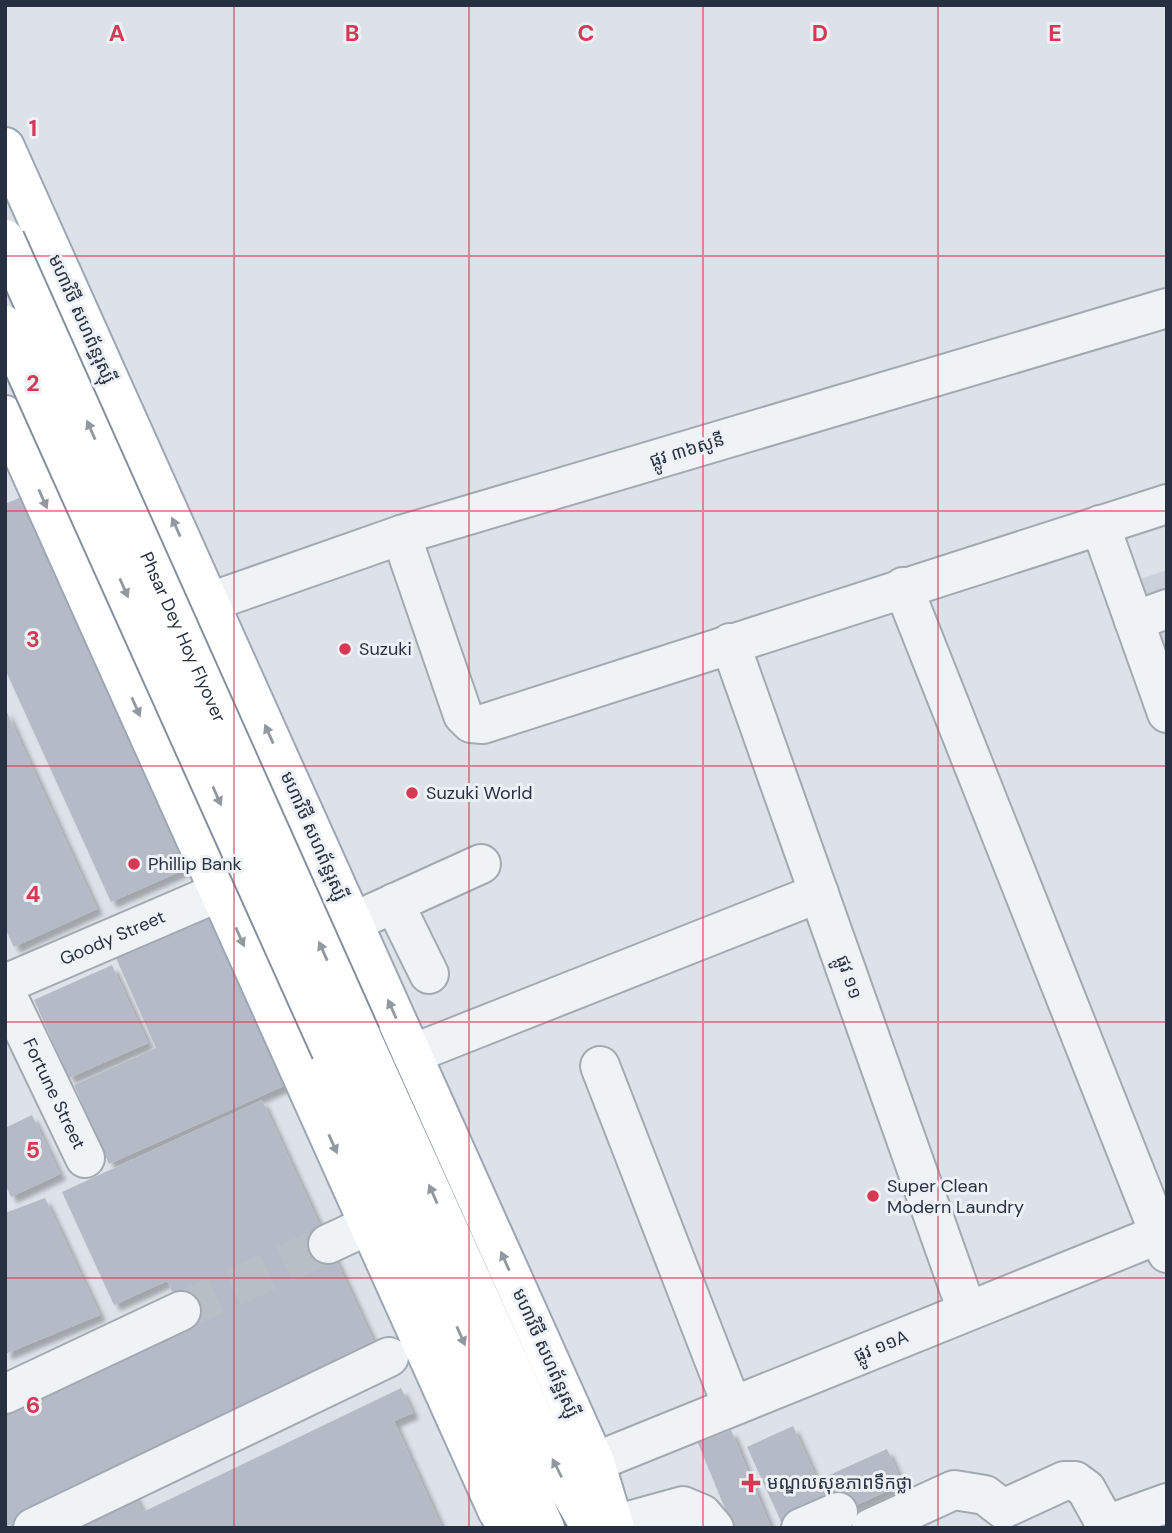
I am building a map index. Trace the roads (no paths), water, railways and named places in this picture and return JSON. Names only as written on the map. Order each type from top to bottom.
[{"type":"main road","name":"មហាវិថី សហព័ន្ធរុស្ស៊ី","points":[[5,147],[595,1462],[606,1527]]},
{"type":"main road","name":"Phsar Dey Hoy Flyover","points":[[5,239],[346,1043]]},
{"type":"main road","name":"Phsar Dey Hoy Flyover","points":[[5,325],[346,1043]]},
{"type":"main road","points":[[106,373],[79,356],[44,358],[15,382],[5,415],[15,463],[219,891],[497,1510],[508,1528]]},
{"type":"main road","points":[[346,1043],[558,1471],[606,1527]]},
{"type":"main road","points":[[346,1043],[545,1528]]},
{"type":"street","name":"ផ្លូវ ៣៦សូនី","points":[[210,602],[401,535],[1167,308]]},
{"type":"street","points":[[401,535],[463,715],[471,723],[483,724],[1167,504]]},
{"type":"street","points":[[1100,525],[1150,615],[1166,706]]},
{"type":"street","points":[[903,587],[1164,1239]]},
{"type":"street","name":"ផ្លូវ ១១","points":[[730,643],[967,1311]]},
{"type":"street","points":[[353,922],[481,864]]},
{"type":"street","name":"Goody Street","points":[[5,984],[219,891]]},
{"type":"street","points":[[412,1054],[819,893]]},
{"type":"street","points":[[394,903],[429,974]]},
{"type":"street","name":"Fortune Street","points":[[5,991],[85,1158]]},
{"type":"street","points":[[600,1066],[732,1406]]},
{"type":"street","points":[[328,1244],[369,1225]]},
{"type":"street","name":"ផ្លូវ ១១A","points":[[595,1462],[967,1311],[1164,1239]]},
{"type":"street","points":[[5,1394],[181,1311]]},
{"type":"street","points":[[33,1528],[389,1357]]},
{"type":"street","points":[[801,1528],[854,1520],[954,1490],[985,1495],[1008,1518],[1064,1481],[1075,1480],[1086,1489],[1107,1526],[1167,1503]]},
{"type":"street","points":[[606,1527],[683,1506],[702,1514],[714,1528]]},
{"type":"tunnel","points":[[181,1311],[328,1244]]},
{"type":"place","name":"Suzuki","points":[[345,649]]},
{"type":"place","name":"Suzuki World","points":[[412,793]]},
{"type":"place","name":"Phillip Bank","points":[[134,864]]},
{"type":"place","name":"Super Clean Modern Laundry","points":[[873,1196]]},
{"type":"place","name":"មណ្ឌលសុខភាពទឹកថ្លា","points":[[751,1483]]}]
